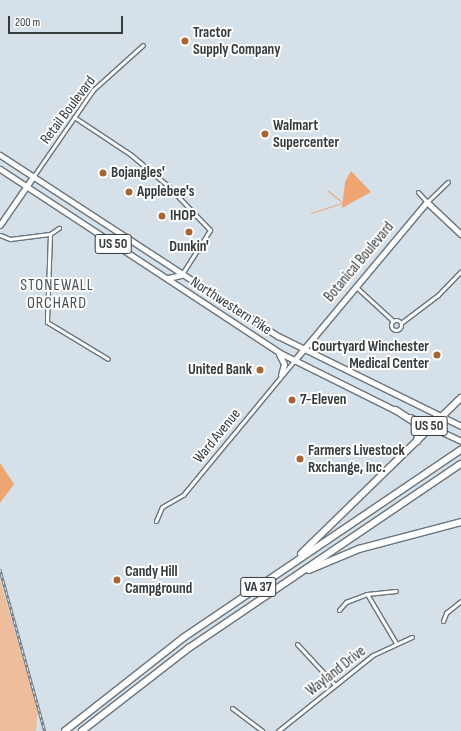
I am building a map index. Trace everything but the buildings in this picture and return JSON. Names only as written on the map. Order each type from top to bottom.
[{"type":"highway","points":[[257,588],[334,526],[433,428],[441,416],[461,398]]},
{"type":"highway","points":[[396,410],[420,428],[414,447]]},
{"type":"highway","name":"VA 37","points":[[65,731],[147,665],[257,588],[459,451]]},
{"type":"highway","name":"VA 37","points":[[82,731],[164,666],[461,464]]},
{"type":"highway","points":[[261,599],[346,553],[461,522]]},
{"type":"main road","name":"Northwestern Pike","points":[[0,155],[181,275],[303,349],[461,426]]},
{"type":"main road","name":"Northwestern Pike","points":[[0,169],[277,351],[294,361],[461,441]]},
{"type":"main road","points":[[165,278],[175,279],[181,275]]},
{"type":"main road","points":[[277,351],[284,364],[281,375]]},
{"type":"street","name":"Retail Boulevard","points":[[33,177],[74,117],[99,84],[143,45]]},
{"type":"street","points":[[74,117],[130,154],[168,186],[210,230],[181,275]]},
{"type":"street","points":[[0,225],[33,177]]},
{"type":"street","name":"Botanical Boulevard","points":[[294,361],[355,285],[427,202],[448,182]]},
{"type":"street","points":[[418,192],[460,234]]},
{"type":"street","points":[[0,235],[10,238],[50,234],[59,228]]},
{"type":"street","points":[[50,234],[46,322],[108,359]]},
{"type":"street","points":[[394,321],[392,327],[396,330],[401,323],[438,295],[461,272]]},
{"type":"street","points":[[355,285],[394,321],[401,323]]},
{"type":"street","name":"Ward Avenue","points":[[156,521],[162,507],[182,495],[294,361]]},
{"type":"street","points":[[339,610],[346,602],[367,594],[396,591]]},
{"type":"street","points":[[367,594],[396,643]]},
{"type":"street","points":[[443,621],[446,613],[461,601]]},
{"type":"street","name":"Wayland Drive","points":[[278,731],[373,656],[396,643],[412,637]]},
{"type":"street","points":[[297,644],[335,685]]},
{"type":"street","points":[[232,708],[262,731]]},
{"type":"shaded area","points":[[351,171],[371,192],[342,208],[345,182]]},
{"type":"shaded area","points":[[0,463],[14,484],[0,503]]},
{"type":"shaded area","points":[[0,580],[38,711],[36,731],[0,731]]},
{"type":"waterway","points":[[328,191],[342,202]]},
{"type":"waterway","points":[[311,213],[341,203]]},
{"type":"railway","points":[[0,569],[45,731]]},
{"type":"place","name":"Tractor Supply Company","points":[[185,41]]},
{"type":"place","name":"Walmart Supercenter","points":[[265,134]]},
{"type":"place","name":"Bojangles'","points":[[103,173]]},
{"type":"place","name":"Applebee's","points":[[129,192]]},
{"type":"place","name":"IHOP","points":[[162,216]]},
{"type":"place","name":"Dunkin'","points":[[189,232]]},
{"type":"place","name":"Courtyard Winchester Medical Center","points":[[437,355]]},
{"type":"place","name":"United Bank","points":[[260,370]]},
{"type":"place","name":"7-Eleven","points":[[292,400]]},
{"type":"place","name":"Farmers Livestock Rxchange, Inc.","points":[[300,459]]},
{"type":"place","name":"Candy Hill Campground","points":[[117,580]]},
{"type":"district","name":"STONEWALL ORCHARD","points":[[57,295]]}]
